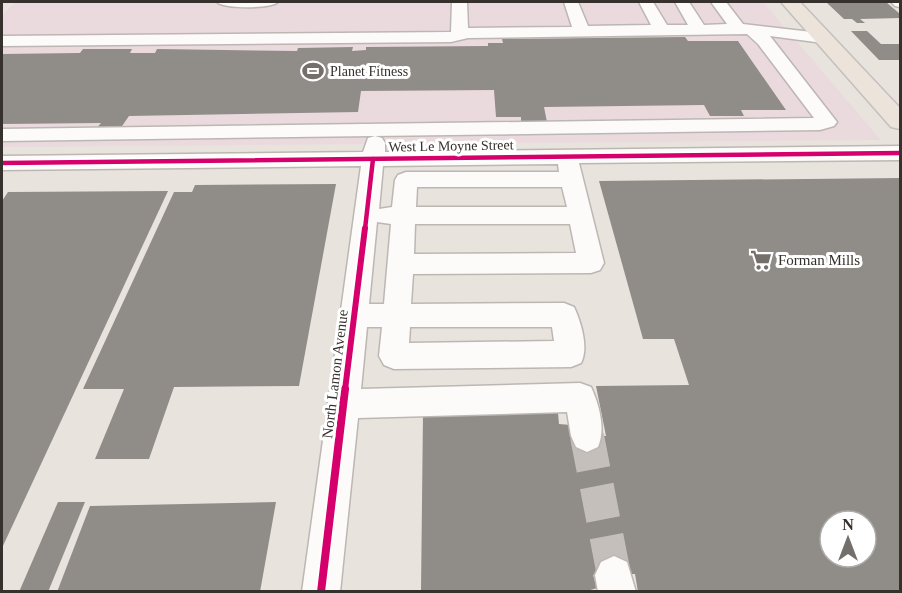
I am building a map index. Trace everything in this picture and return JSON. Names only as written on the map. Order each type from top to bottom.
[{"type":"main road","points":[[790,2],[900,122]]},
{"type":"street","points":[[225,2],[270,2]]},
{"type":"street","points":[[459,2],[460,35]]},
{"type":"street","points":[[571,2],[582,31]]},
{"type":"street","points":[[646,2],[662,31]]},
{"type":"street","points":[[682,2],[699,30]]},
{"type":"street","points":[[2,135],[375,145],[827,122],[764,40],[744,29],[718,2]]},
{"type":"street","points":[[2,41],[451,37],[468,33],[582,31],[816,30]]},
{"type":"street","points":[[775,125],[794,154]]},
{"type":"street","name":"West Le Moyne Street","points":[[2,163],[375,145],[418,169],[569,168]]},
{"type":"street","name":"North Lamon Avenue","points":[[321,591],[375,145]]},
{"type":"street","points":[[400,264],[591,263],[569,168],[794,154],[900,153]]},
{"type":"street","points":[[354,316],[397,316],[564,315],[571,354],[394,356],[397,316],[400,264],[404,216],[406,180],[418,169]]},
{"type":"street","points":[[366,216],[580,215]]},
{"type":"street","points":[[343,404],[580,397],[587,436]]},
{"type":"shaded area","points":[[16,2],[763,2],[881,140],[2,147],[2,15]]},
{"type":"building","points":[[826,2],[886,2],[900,14],[900,18],[860,19],[865,23],[857,23],[852,19],[844,19]]},
{"type":"building","points":[[851,31],[867,31],[881,44],[900,44],[900,60],[879,60]]},
{"type":"building","points":[[685,37],[688,41],[738,41],[786,110],[741,110],[744,116],[710,116],[704,105],[544,107],[547,122],[521,122],[521,117],[496,117],[494,90],[361,91],[358,112],[129,116],[120,129],[96,129],[101,123],[2,124],[2,54],[80,53],[83,49],[132,49],[130,53],[155,53],[157,49],[297,51],[298,48],[353,47],[352,51],[366,50],[366,47],[488,46],[488,43],[503,43],[502,39]]},
{"type":"building","points":[[900,178],[900,592],[638,592],[635,574],[593,575],[597,588],[584,592],[421,592],[423,414],[558,413],[559,424],[571,425],[573,436],[606,436],[596,386],[689,385],[674,339],[643,339],[599,181]]},
{"type":"building","points":[[336,184],[299,386],[174,387],[149,459],[95,459],[124,389],[83,389],[174,192],[192,192],[195,185]]},
{"type":"building","points":[[168,191],[2,548],[2,201],[8,192]]},
{"type":"building","points":[[58,502],[85,502],[48,592],[19,592]]},
{"type":"building","points":[[276,502],[260,592],[57,592],[90,506]]},
{"type":"tunnel","points":[[587,436],[614,575]]},
{"type":"cycle path","points":[[2,163],[900,153]]},
{"type":"cycle path","points":[[321,592],[373,159]]},
{"type":"place","name":"Planet Fitness","points":[[313,71]]},
{"type":"place","name":"Forman Mills","points":[[761,260]]}]
